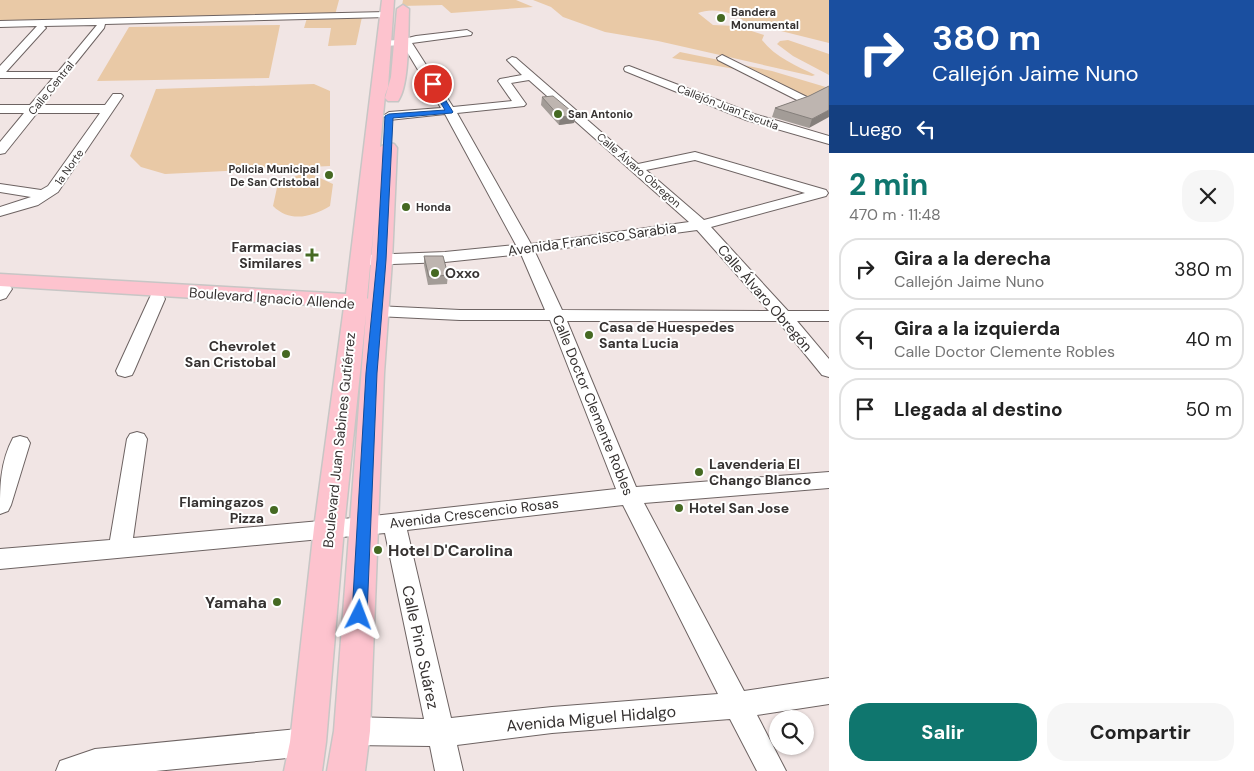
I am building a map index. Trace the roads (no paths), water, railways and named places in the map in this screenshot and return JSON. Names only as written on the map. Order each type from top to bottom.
[{"type":"main road","points":[[383,112],[377,95],[380,87],[388,0]]},
{"type":"main road","points":[[383,112],[398,77],[404,43],[403,0]]},
{"type":"main road","name":"Boulevard Juan Sabines Gutiérrez","points":[[303,771],[308,742],[329,528],[361,308],[371,260],[383,112]]},
{"type":"main road","name":"Boulevard Ignacio Allende","points":[[1,288],[361,308]]},
{"type":"main road","name":"Boulevard Ignacio Allende","points":[[1,288],[157,299],[361,308]]},
{"type":"main road","name":"Boulevard Juan Sabines Gutiérrez","points":[[346,771],[352,730],[364,526],[361,308]]},
{"type":"street","points":[[0,33],[5,24],[386,15]]},
{"type":"street","name":"Calle Central","points":[[0,150],[101,26]]},
{"type":"street","points":[[0,74],[41,28]]},
{"type":"street","points":[[383,43],[404,43],[416,39],[467,33]]},
{"type":"street","name":"Calle Doctor Clemente Robles","points":[[404,43],[450,112],[526,249],[556,315],[630,496],[772,771]]},
{"type":"street","points":[[722,58],[805,100]]},
{"type":"street","name":"Calle Álvaro Obregon","points":[[512,60],[701,225]]},
{"type":"street","name":"Callejón Juan Escutia","points":[[629,69],[750,117],[829,140]]},
{"type":"street","points":[[0,74],[61,75]]},
{"type":"street","points":[[383,112],[450,112],[520,104],[504,81],[530,77]]},
{"type":"street","name":"1a Norte","points":[[0,212],[33,202],[53,189],[117,96]]},
{"type":"street","points":[[0,109],[108,109]]},
{"type":"street","points":[[636,168],[695,156],[824,194]]},
{"type":"street","points":[[0,202],[4,189],[44,195]]},
{"type":"street","name":"Avenida Francisco Sarabia","points":[[371,260],[526,249],[701,225],[824,194]]},
{"type":"street","name":"Calle Álvaro Obregón","points":[[701,225],[784,317],[829,371]]},
{"type":"street","points":[[125,371],[157,299]]},
{"type":"street","points":[[361,308],[460,315],[829,316]]},
{"type":"street","points":[[120,548],[137,439]]},
{"type":"street","points":[[0,505],[20,443]]},
{"type":"street","name":"Avenida Crescencio Rosas","points":[[0,559],[364,526],[630,496],[829,480]]},
{"type":"street","name":"Calle Pino Suárez","points":[[394,522],[449,771]]},
{"type":"street","name":"Avenida Miguel Hidalgo","points":[[352,730],[440,733],[552,720],[738,705],[829,691]]},
{"type":"street","points":[[70,771],[95,763],[308,742]]},
{"type":"place","name":"Bandera Monumental","points":[[721,18]]},
{"type":"place","name":"San Antonio","points":[[558,114]]},
{"type":"place","name":"Policia Municipal De San Cristobal","points":[[329,175]]},
{"type":"place","name":"Honda","points":[[406,207]]},
{"type":"place","name":"Farmacias Similares","points":[[312,255]]},
{"type":"place","name":"Oxxo","points":[[435,273]]},
{"type":"place","name":"Casa de Huespedes Santa Lucia","points":[[589,335]]},
{"type":"place","name":"Chevrolet San Cristobal","points":[[286,354]]},
{"type":"place","name":"Lavenderia El Chango Blanco","points":[[699,472]]},
{"type":"place","name":"Hotel San Jose","points":[[679,508]]},
{"type":"place","name":"Flamingazos Pizza","points":[[274,510]]},
{"type":"place","name":"Hotel D'Carolina","points":[[378,550]]},
{"type":"place","name":"Yamaha","points":[[277,602]]}]
